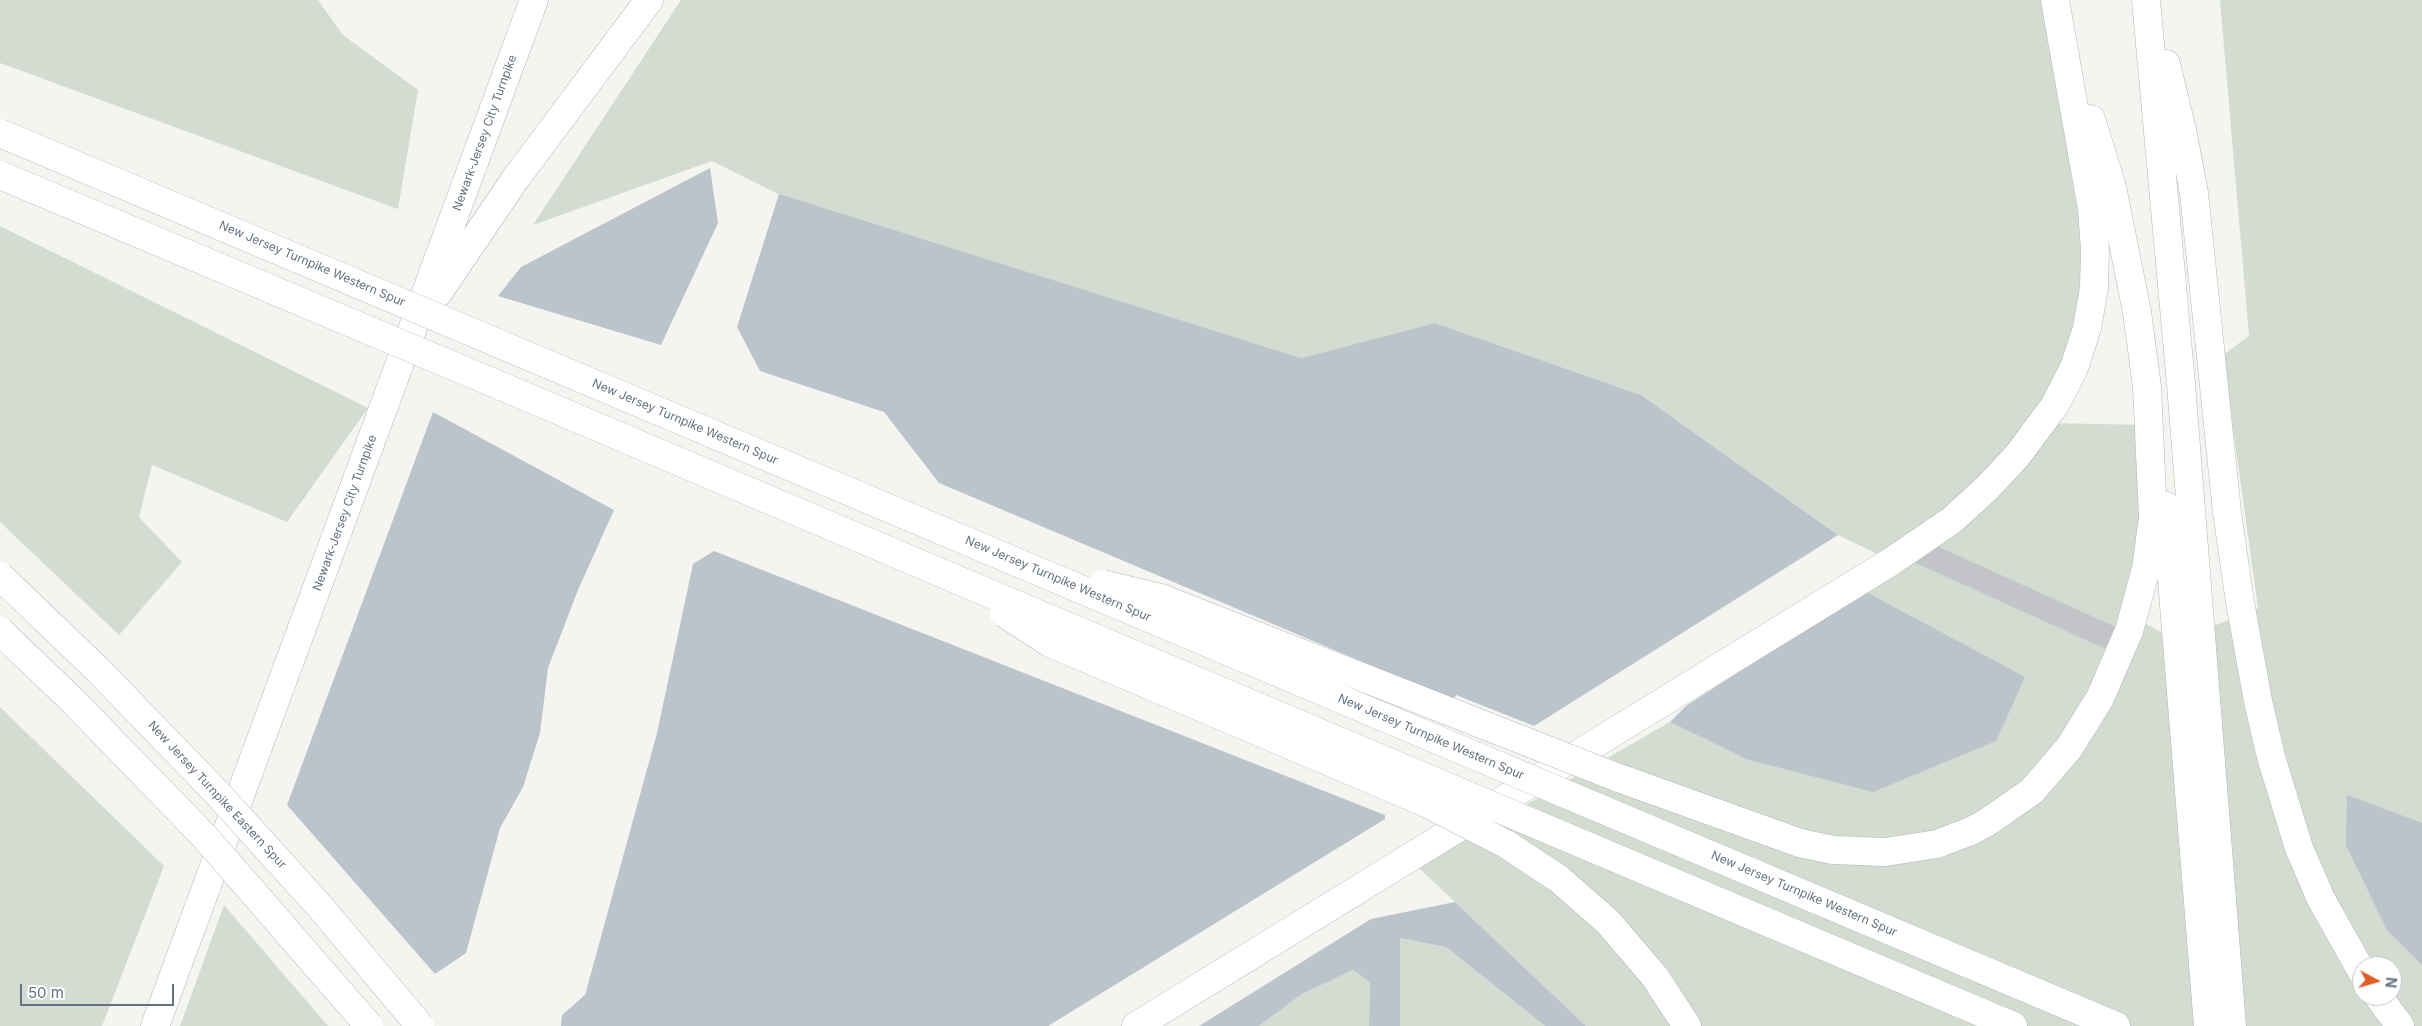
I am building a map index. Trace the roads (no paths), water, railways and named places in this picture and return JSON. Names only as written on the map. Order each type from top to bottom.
[{"type":"highway","name":"Newark-Jersey City Turnpike","points":[[155,1026],[534,0]]},
{"type":"highway","points":[[413,329],[516,178],[649,0]]},
{"type":"highway","points":[[2146,0],[2182,393],[2232,1026]]},
{"type":"highway","points":[[2151,0],[2182,130],[2194,193],[2227,512],[2247,644],[2263,723],[2284,805],[2299,848],[2321,898],[2353,956]]},
{"type":"highway","points":[[2058,12],[2114,195],[2132,280],[2147,387],[2162,457],[2208,1026]]},
{"type":"highway","points":[[1136,1026],[1912,548],[1970,504],[2032,439],[2066,387],[2081,348],[2094,288],[2094,235],[2058,12]]},
{"type":"highway","name":"New Jersey Turnpike Western Spur","points":[[0,133],[2116,1026]]},
{"type":"highway","points":[[0,175],[2013,1026]]},
{"type":"highway","points":[[1019,563],[1161,598],[1616,777],[1763,832],[1818,848],[1869,853],[1903,851],[1937,844],[1971,831],[2002,814],[2046,777],[2069,748],[2091,715],[2124,644],[2142,586],[2151,532],[2153,500],[2147,387]]},
{"type":"highway","points":[[939,572],[1050,643],[1424,802],[1506,844],[1559,879],[1608,922],[1655,977],[1687,1026]]},
{"type":"highway","name":"New Jersey Turnpike Eastern Spur","points":[[0,576],[98,670],[218,794],[322,909],[420,1026]]},
{"type":"highway","points":[[0,630],[72,700],[205,838],[369,1026]]},
{"type":"highway","points":[[2385,1006],[2400,1026]]},
{"type":"lane","points":[[1912,548],[2124,644]]}]
